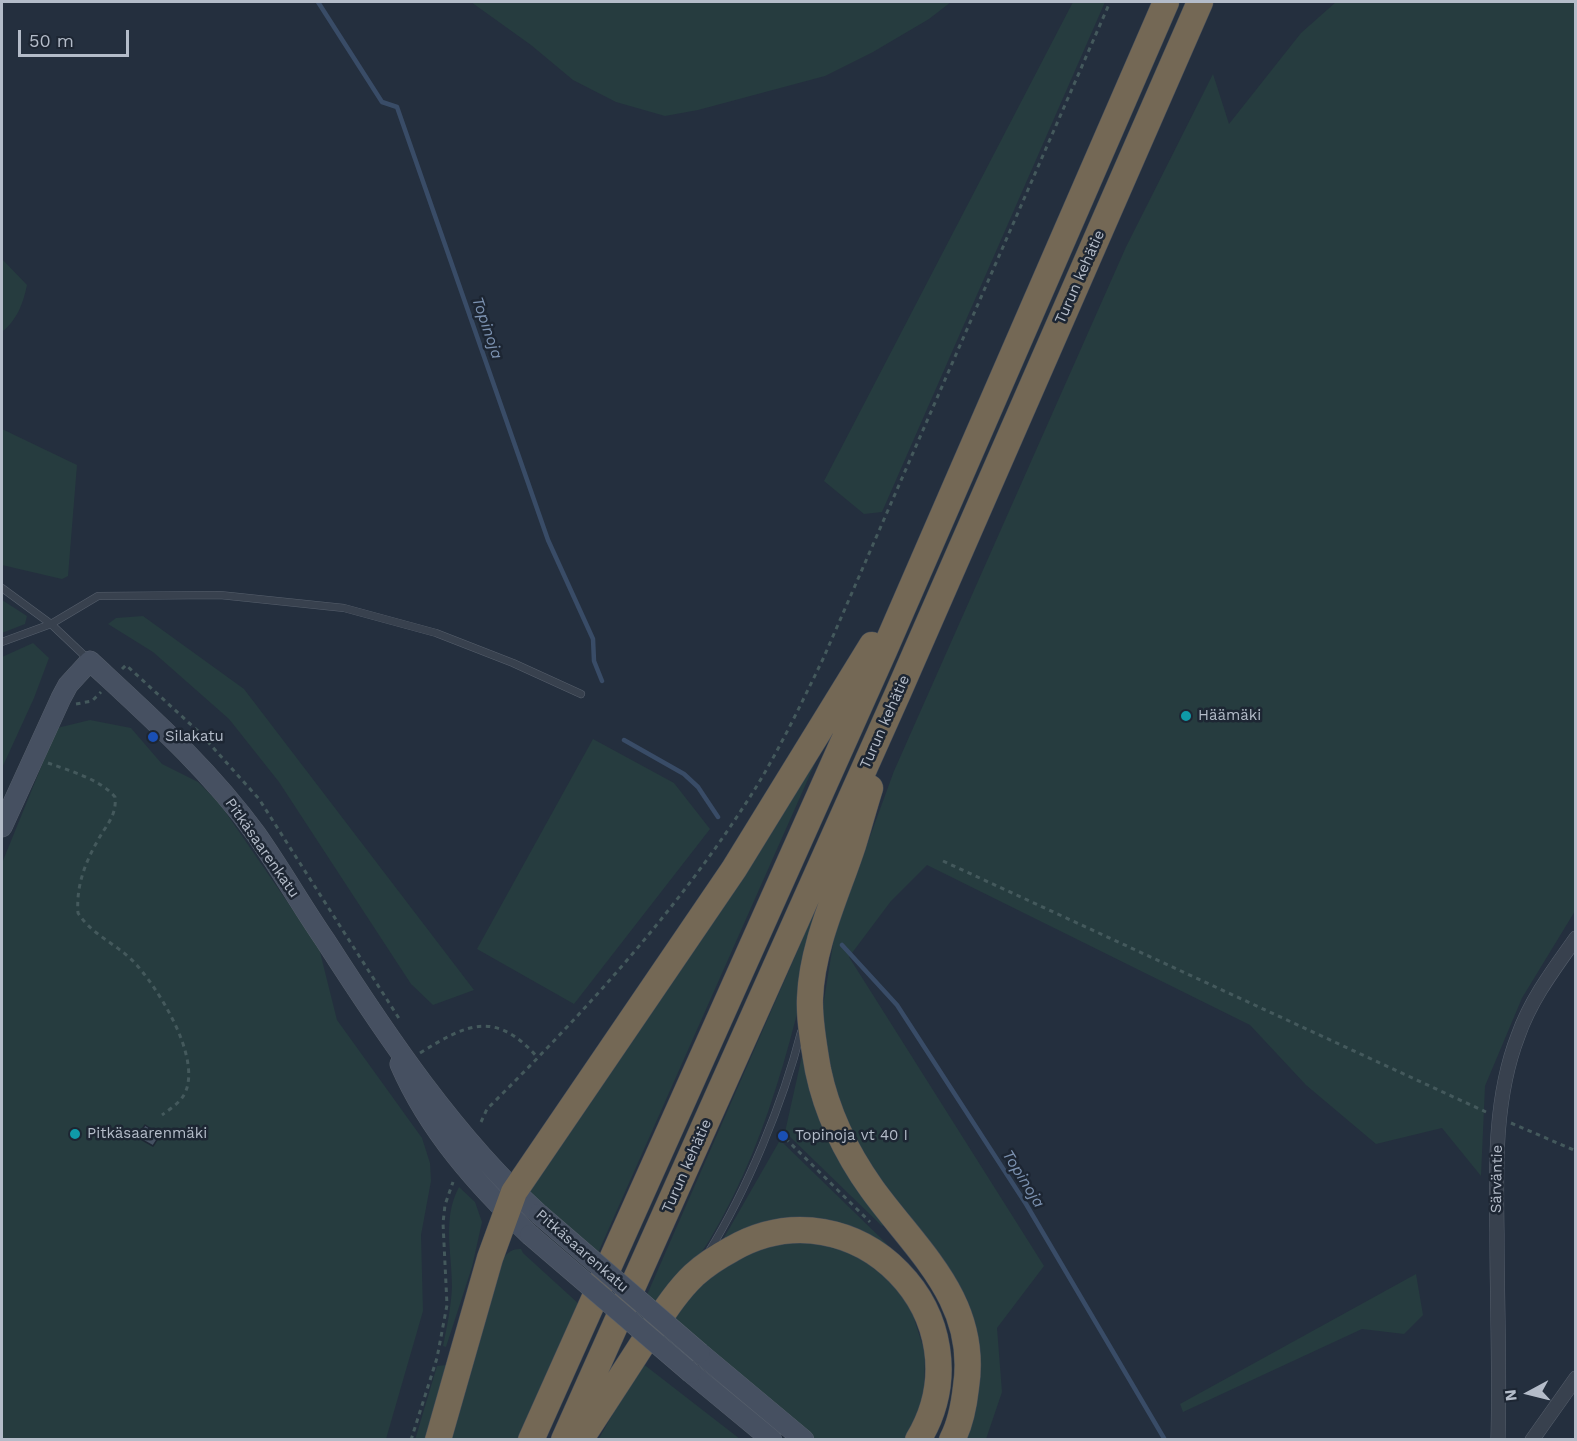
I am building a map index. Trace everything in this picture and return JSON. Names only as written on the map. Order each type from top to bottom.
[{"type":"highway","name":"Turun kehätie","points":[[564,1440],[898,693],[925,554],[1166,2]]},
{"type":"highway","name":"Turun kehätie","points":[[531,1440],[1200,2]]},
{"type":"highway","points":[[438,1440],[490,1258],[510,1202],[747,850],[925,554]]},
{"type":"highway","points":[[898,693],[854,844],[824,925],[810,998],[818,1070],[835,1124],[873,1190],[938,1273],[952,1295],[960,1317],[968,1359],[967,1382],[960,1419],[952,1440]]},
{"type":"highway","points":[[580,1440],[664,1312],[694,1275],[752,1239],[792,1230],[838,1234],[876,1252],[904,1277],[925,1310],[933,1330],[937,1350],[936,1387],[930,1415],[918,1440]]},
{"type":"street","name":"Pitkäsaarenkatu","points":[[90,661],[173,737],[256,834],[388,1037],[488,1165],[530,1235],[772,1440]]},
{"type":"street","points":[[2,827],[68,685],[90,661]]},
{"type":"street","name":"Särväntie","points":[[1498,1440],[1496,1184],[1499,1118],[1507,1072],[1518,1036],[1536,994],[1575,938]]},
{"type":"street","name":"Pitkäsaarenkatu","points":[[510,1202],[539,1214],[804,1440]]},
{"type":"street","points":[[1532,1440],[1575,1378]]},
{"type":"lane","name":"Pitkäsaarenkatu","points":[[2,588],[51,624],[90,661]]},
{"type":"lane","points":[[2,642],[51,624],[98,596],[220,596],[344,608],[436,633],[513,663],[581,694]]},
{"type":"lane","points":[[694,1275],[733,1208],[774,1114],[793,1064],[810,998]]},
{"type":"path","points":[[481,1122],[487,1109],[573,1022],[684,890],[748,799],[786,735],[823,658],[1110,2]]},
{"type":"path","points":[[33,758],[74,772],[110,790],[115,797],[114,815],[99,839],[79,882],[78,913],[93,931],[132,960],[173,1017],[185,1055],[186,1092],[180,1101],[162,1115]]},
{"type":"path","points":[[943,861],[1418,1082],[1575,1151]]},
{"type":"path","points":[[418,1054],[449,1035],[476,1026],[491,1026],[525,1043],[538,1058]]},
{"type":"path","points":[[411,1440],[437,1358],[447,1305],[443,1224],[445,1205],[453,1182]]},
{"type":"green space","points":[[471,2],[951,2],[929,19],[873,52],[825,76],[698,110],[665,116],[616,102],[573,80],[531,45]]},
{"type":"green space","points":[[1073,2],[1105,2],[882,512],[864,514],[824,481]]},
{"type":"green space","points":[[1336,2],[1575,2],[1575,911],[1522,998],[1485,1086],[1481,1176],[1442,1128],[1376,1144],[1306,1085],[1250,1025],[927,865],[891,901],[849,957],[1044,1266],[997,1328],[1002,1392],[986,1439],[962,1439],[977,1353],[967,1299],[933,1248],[871,1170],[849,1129],[829,1068],[822,1012],[835,932],[894,771],[1126,247],[1213,74],[1229,124],[1301,33]]},
{"type":"green space","points":[[2,259],[27,285],[19,311],[2,332]]},
{"type":"green space","points":[[2,429],[77,465],[68,576],[62,579],[2,565]]},
{"type":"green space","points":[[2,600],[27,616],[25,624],[2,633]]},
{"type":"green space","points":[[143,616],[244,689],[474,990],[433,1005],[411,984],[279,782],[229,719],[153,652],[108,624],[116,618]]},
{"type":"green space","points":[[33,643],[49,658],[34,698],[2,768],[2,657]]},
{"type":"green space","points":[[90,720],[131,728],[162,764],[198,782],[220,804],[319,948],[337,1020],[422,1138],[430,1163],[431,1181],[421,1235],[423,1311],[386,1439],[2,1440],[2,863],[57,728]]},
{"type":"green space","points":[[832,725],[598,1253],[524,1190]]},
{"type":"green space","points":[[593,739],[674,783],[710,829],[574,1004],[477,949]]},
{"type":"green space","points":[[828,881],[783,1066],[752,1156],[709,1241],[660,1308],[646,1297]]},
{"type":"green space","points":[[804,1047],[889,1221],[882,1226],[785,1132]]},
{"type":"green space","points":[[780,1140],[888,1245],[885,1249],[849,1229],[717,1250]]},
{"type":"green space","points":[[459,1187],[475,1202],[482,1222],[472,1267],[446,1347],[443,1346],[452,1287],[449,1223]]},
{"type":"green space","points":[[810,1239],[856,1254],[895,1285],[911,1309],[925,1353],[924,1396],[906,1439],[814,1439],[711,1354],[671,1317],[700,1282],[751,1249]]},
{"type":"green space","points":[[521,1249],[580,1305],[518,1439],[447,1440],[496,1273],[508,1253]]},
{"type":"green space","points":[[1416,1274],[1423,1315],[1404,1334],[1362,1329],[1183,1412],[1180,1404]]},
{"type":"green space","points":[[642,1363],[740,1439],[598,1440]]},
{"type":"green space","points":[[447,1365],[429,1439],[415,1440],[437,1366]]},
{"type":"building","points":[[145,1125],[160,1135],[153,1146],[137,1137]]},
{"type":"waterway","name":"Topinoja","points":[[318,2],[382,102],[397,107],[548,540],[593,639],[594,661],[602,681]]},
{"type":"waterway","name":"Topinoja","points":[[624,740],[684,774],[698,787],[718,817]]},
{"type":"waterway","name":"Topinoja","points":[[842,945],[897,1005],[1026,1204],[1165,1440]]},
{"type":"place","name":"Häämäki","points":[[1186,716]]},
{"type":"place","name":"Silakatu","points":[[153,737]]},
{"type":"place","name":"Pitkäsaarenmäki","points":[[75,1134]]},
{"type":"place","name":"Topinoja vt 40 I","points":[[783,1136]]}]
